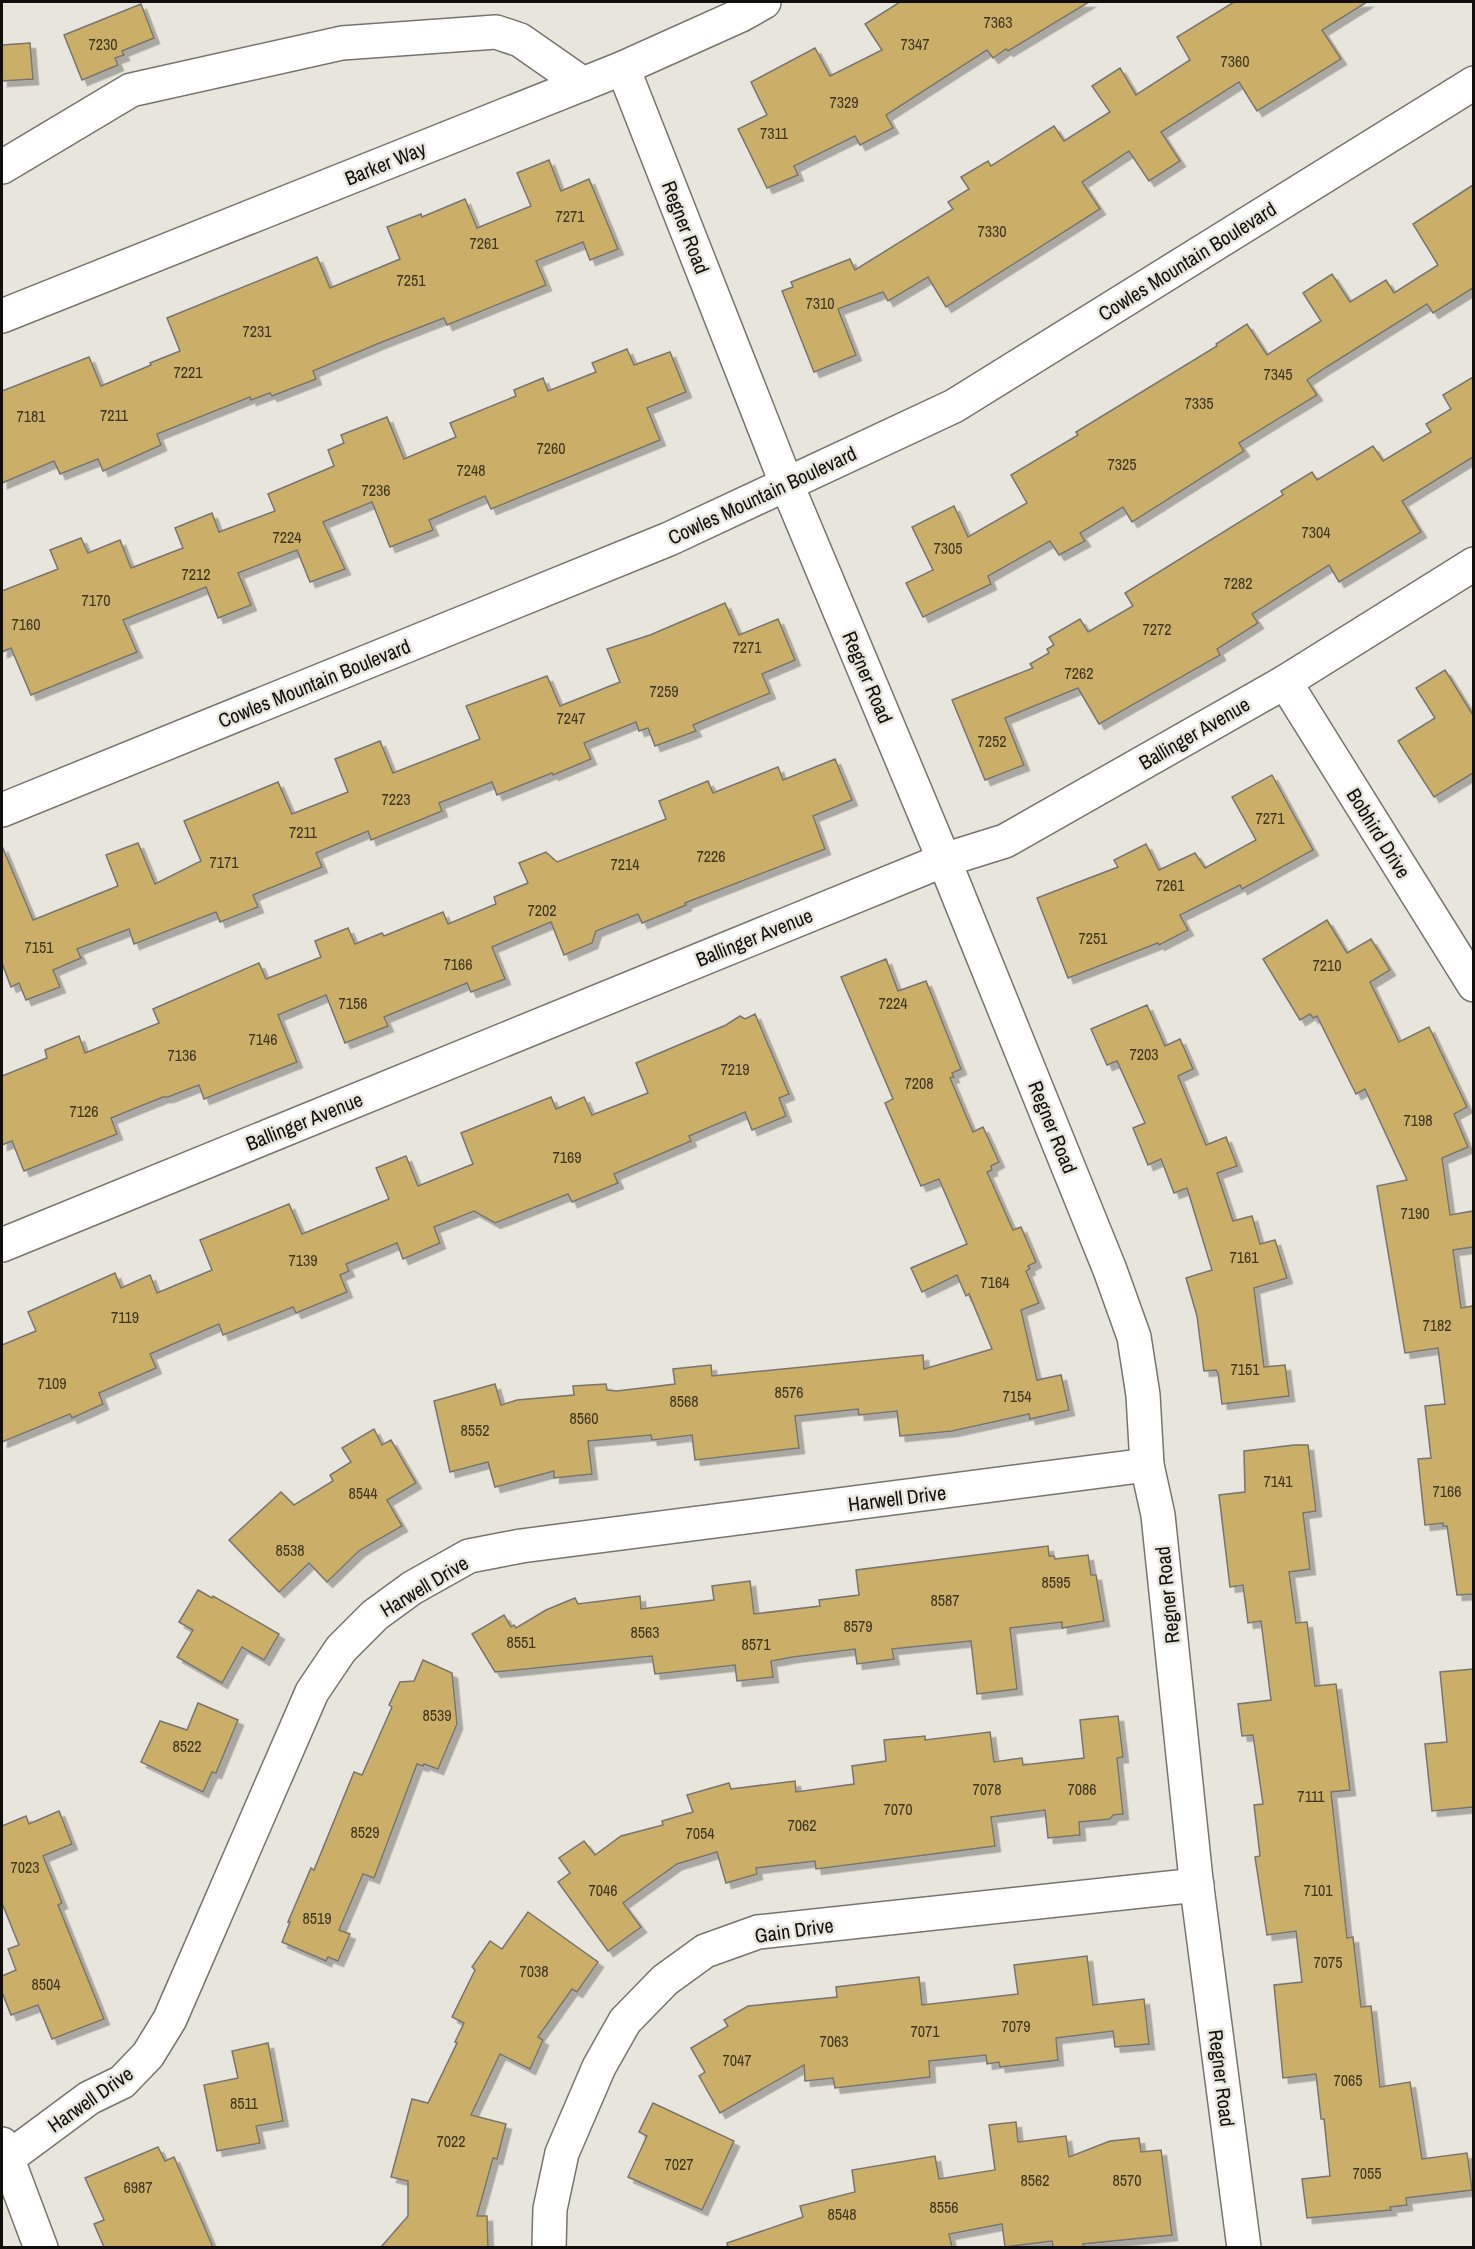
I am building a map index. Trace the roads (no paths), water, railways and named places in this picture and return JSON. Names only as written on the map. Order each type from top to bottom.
[{"type":"street","name":"Barker Way","points":[[2,316],[623,68],[741,15],[764,2]]},
{"type":"street","points":[[2,167],[131,90],[342,43],[496,32],[520,40],[583,84]]},
{"type":"street","name":"Regner Road","points":[[623,68],[787,485],[944,860],[1110,1270],[1134,1337],[1143,1395],[1147,1465],[1158,1515],[1197,1885],[1244,2247]]},
{"type":"street","name":"Cowles Mountain Boulevard","points":[[2,810],[660,542],[954,406],[1473,83]]},
{"type":"street","name":"Ballinger Avenue","points":[[2,1245],[944,860],[1005,841],[1285,682],[1473,564]]},
{"type":"street","name":"Bobhird Drive","points":[[1285,682],[1473,985]]},
{"type":"street","name":"Harwell Drive","points":[[4,2154],[89,2098],[122,2082],[148,2055],[170,2019],[312,1692],[341,1649],[375,1615],[412,1588],[469,1556],[521,1546],[1147,1465]]},
{"type":"street","name":"Gain Drive","points":[[549,2247],[550,2209],[562,2153],[599,2067],[625,2021],[665,1980],[705,1951],[758,1932],[1197,1885]]},
{"type":"street","points":[[4,2154],[41,2247]]}]
